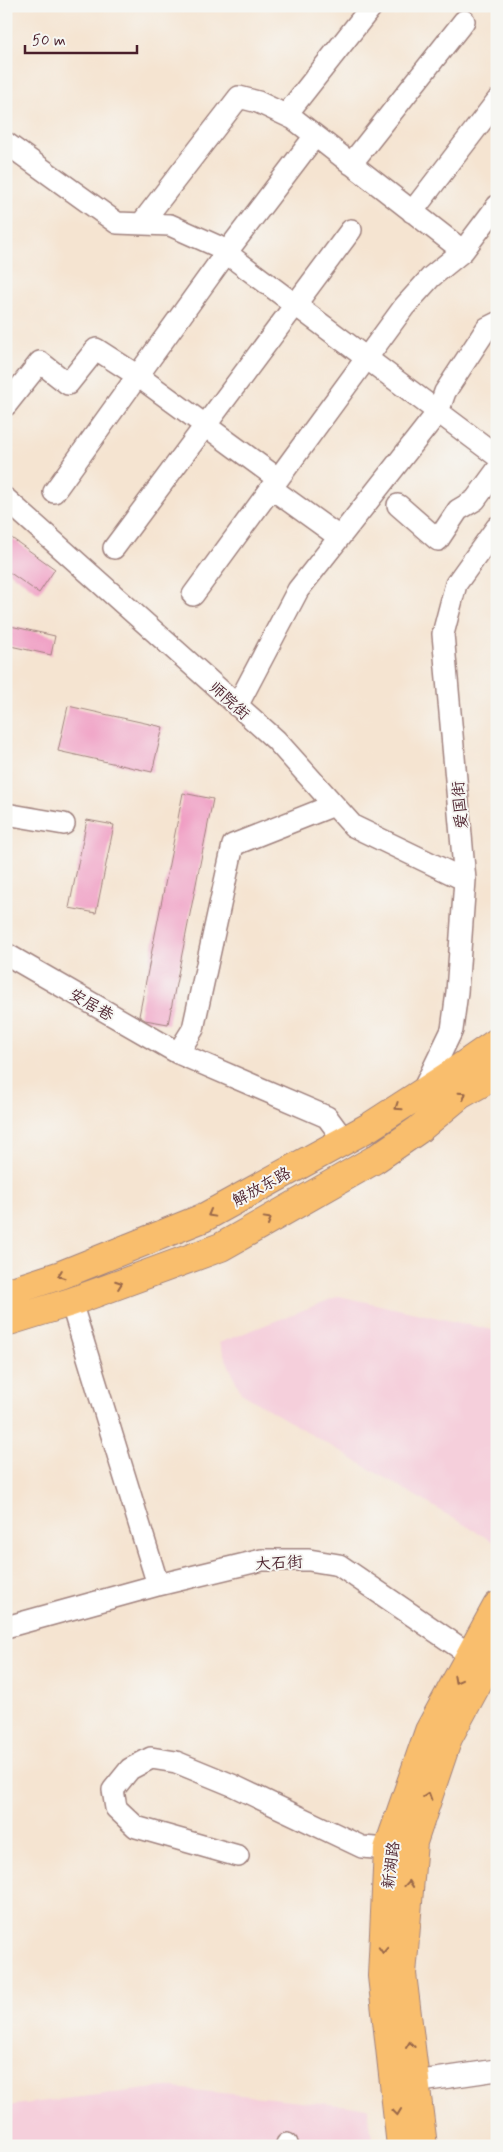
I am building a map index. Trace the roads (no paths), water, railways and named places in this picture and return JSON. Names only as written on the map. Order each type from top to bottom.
[{"type":"main road","name":"解放东路","points":[[6,1292],[60,1275],[204,1218],[369,1127],[497,1042]]},
{"type":"main road","name":"解放东路","points":[[6,1322],[71,1302],[221,1247],[374,1160],[418,1130],[460,1095],[497,1074]]},
{"type":"main road","name":"新湖路","points":[[401,2146],[382,1976],[401,1846],[448,1738],[488,1660],[497,1606]]},
{"type":"main road","name":"新湖路","points":[[401,1846],[402,1974],[423,2146]]},
{"type":"street","points":[[286,115],[372,6]]},
{"type":"street","points":[[351,164],[464,21]]},
{"type":"street","points":[[141,224],[239,97],[258,102],[294,119],[463,250]]},
{"type":"street","points":[[412,212],[497,101]]},
{"type":"street","points":[[54,492],[226,253],[315,136]]},
{"type":"street","points":[[6,143],[117,223],[170,225],[218,246],[497,456]]},
{"type":"street","points":[[193,596],[404,307],[431,276],[463,250],[497,206]]},
{"type":"street","points":[[114,548],[207,426],[294,304],[351,230]]},
{"type":"street","points":[[237,706],[298,590],[438,412],[444,392],[487,328],[497,323]]},
{"type":"street","points":[[6,406],[40,362],[68,384],[96,349],[138,376],[207,426],[339,536]]},
{"type":"street","points":[[398,505],[438,540],[458,510],[475,500],[497,470]]},
{"type":"street","name":"师院街","points":[[6,498],[276,740],[353,826],[465,880]]},
{"type":"street","name":"爱国街","points":[[423,1090],[452,1030],[458,992],[465,880],[443,634],[456,584],[497,528]]},
{"type":"street","points":[[178,1053],[192,1029],[233,845],[334,805]]},
{"type":"street","points":[[6,814],[64,824]]},
{"type":"street","name":"安居巷","points":[[6,954],[178,1053],[327,1117],[344,1140]]},
{"type":"street","points":[[71,1302],[158,1586]]},
{"type":"street","name":"大石街","points":[[6,1627],[262,1560],[309,1560],[339,1565],[488,1660]]},
{"type":"street","points":[[238,1856],[136,1827],[116,1808],[113,1790],[130,1769],[151,1758],[176,1762],[232,1785],[362,1847],[401,1846]]},
{"type":"street","points":[[415,2082],[497,2070]]}]
